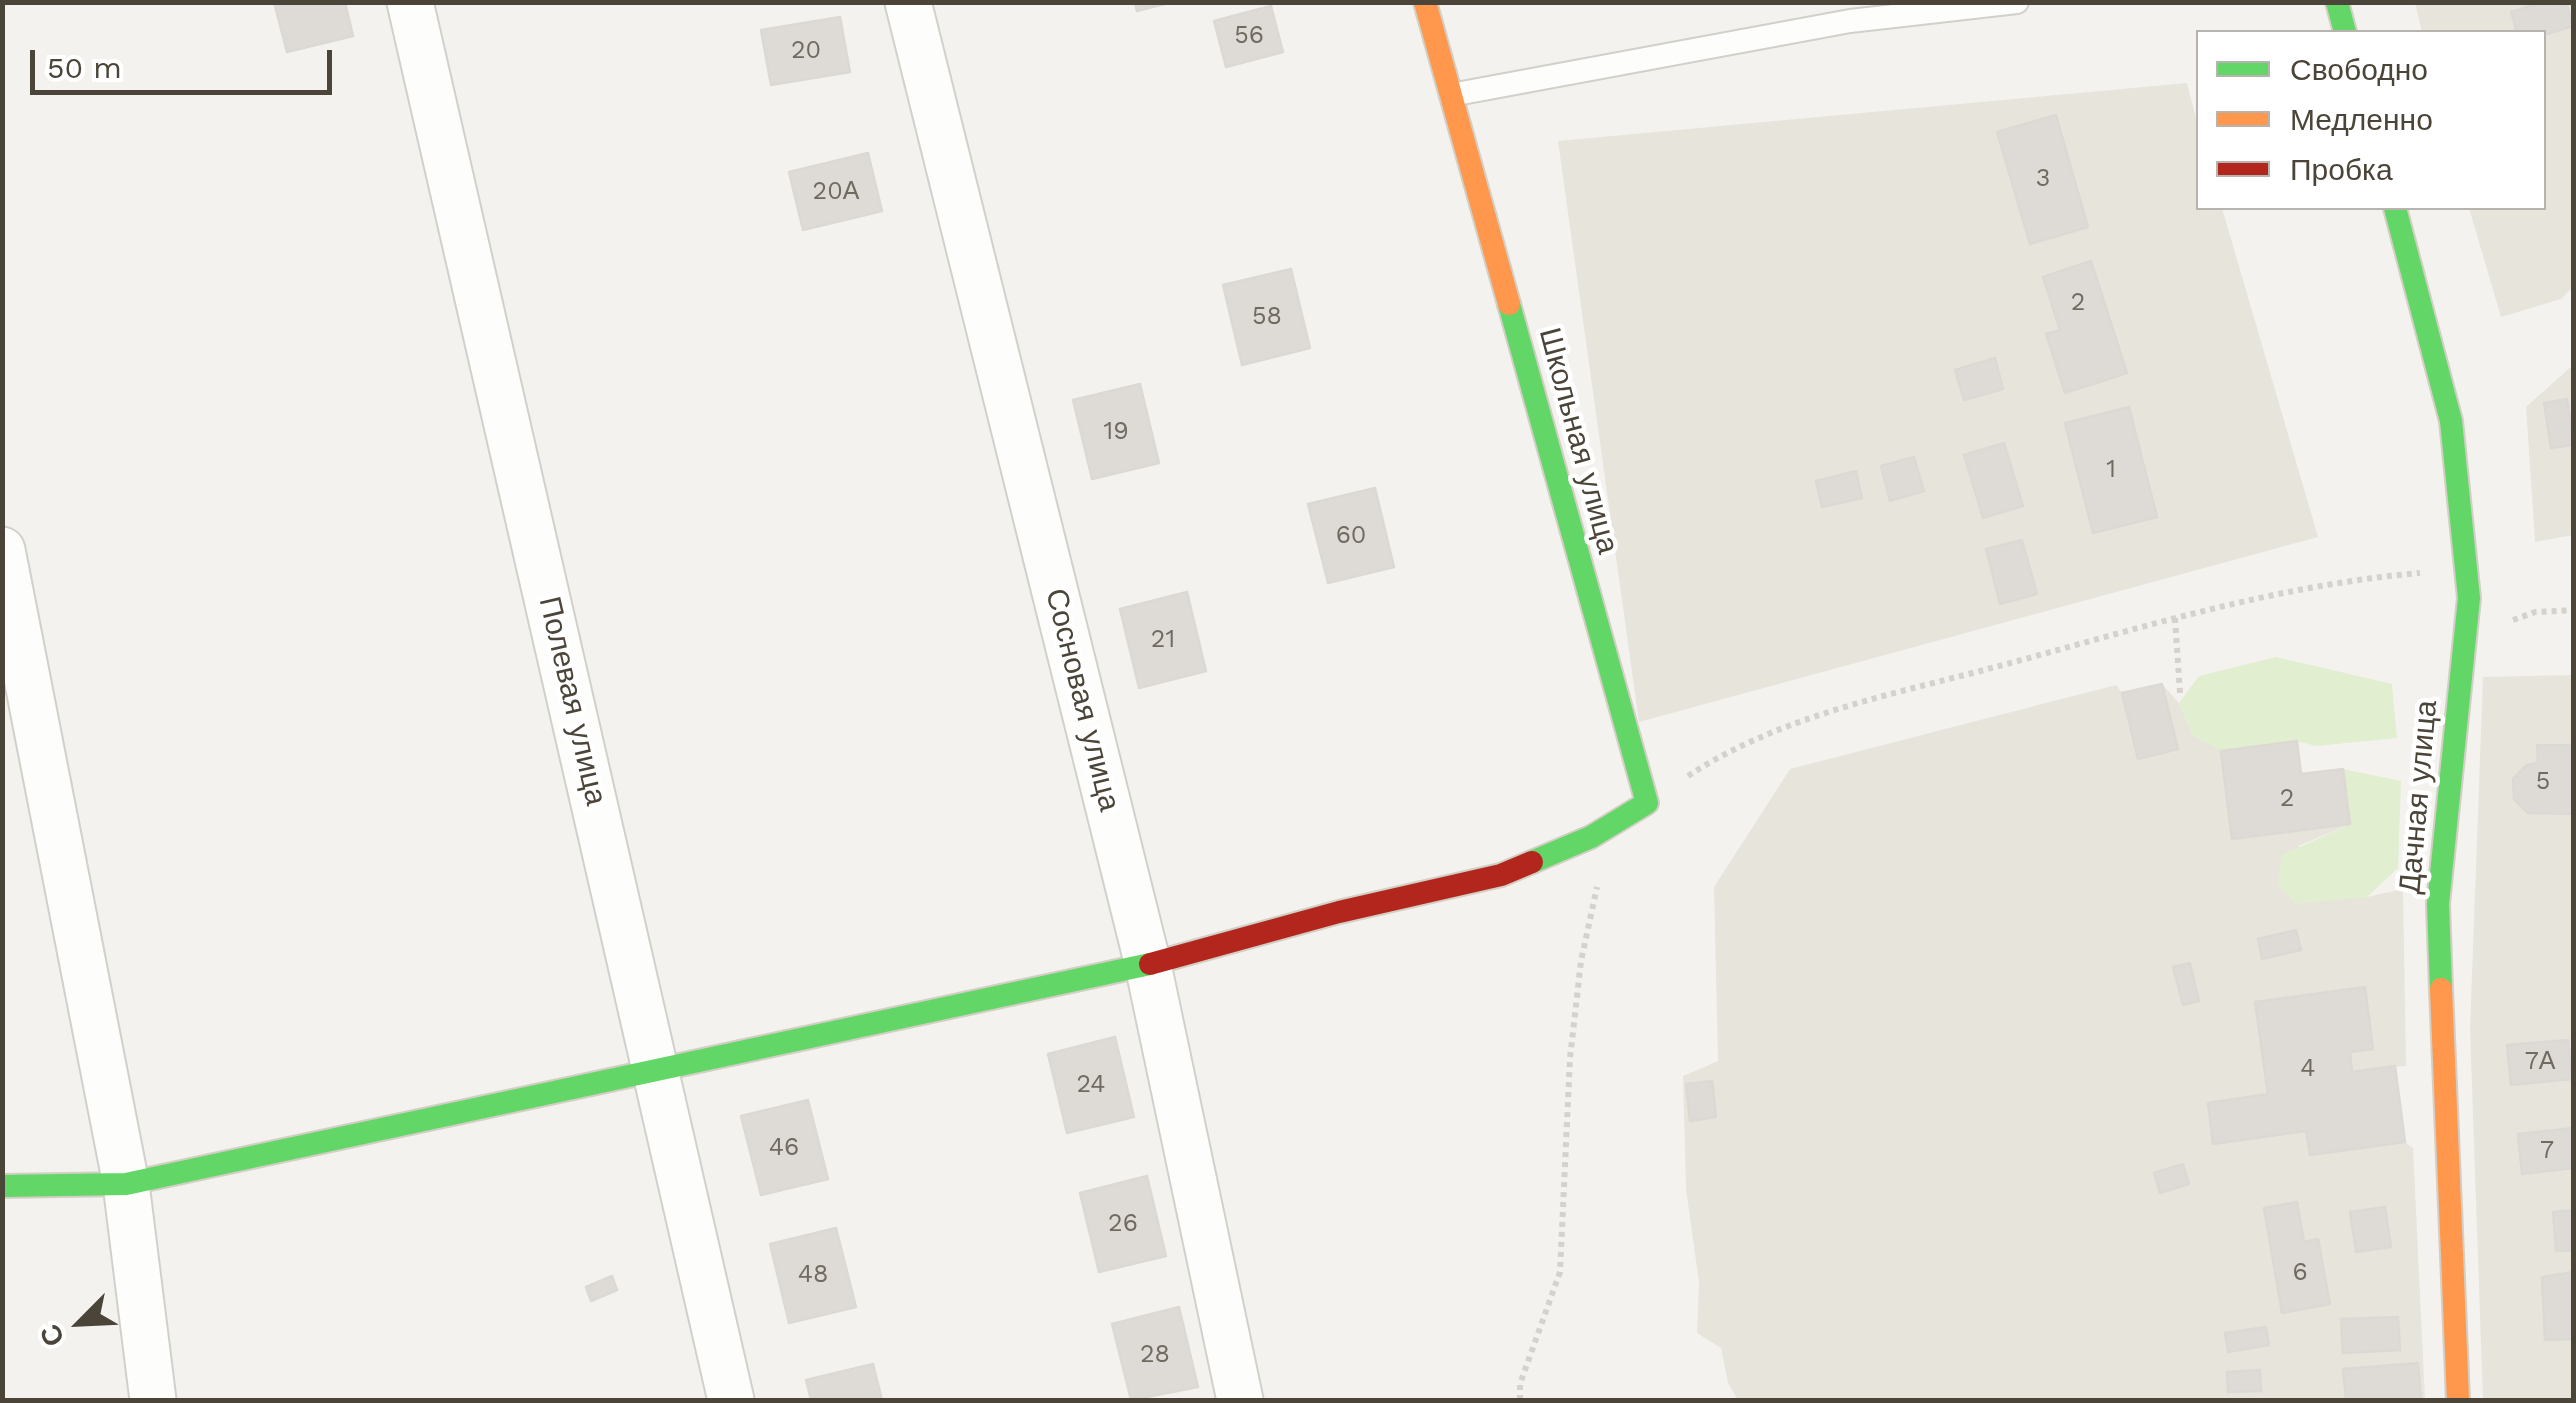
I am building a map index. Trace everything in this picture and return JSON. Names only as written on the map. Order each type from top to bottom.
[{"type":"street","name":"Полевая улица","points":[[410,2],[731,1400]]},
{"type":"street","name":"Сосновая улица","points":[[908,2],[1148,965],[1240,1400]]},
{"type":"street","name":"Школьная улица","points":[[1426,2],[1647,803]]},
{"type":"street","points":[[2337,2],[2345,30]]},
{"type":"street","name":"Дачная улица","points":[[2396,210],[2450,422],[2468,598],[2438,904],[2458,1400]]},
{"type":"street","points":[[2,550],[126,1184],[153,1400]]},
{"type":"street","points":[[2,1186],[126,1184],[1148,965],[1339,912],[1501,875],[1591,837],[1647,803]]},
{"type":"lane","points":[[1451,95],[1850,21],[2018,2]]},
{"type":"path","points":[[1647,803],[1707,763],[1792,726],[2176,618],[2341,582],[2466,570]]},
{"type":"path","points":[[2176,618],[2180,693]]},
{"type":"path","points":[[1520,1400],[1520,1384],[1560,1272],[1570,1058],[1582,960],[1598,884]]},
{"type":"shaded area","points":[[2415,3],[2573,3],[2574,286],[2561,299],[2501,317],[2470,210],[2546,210],[2546,30],[2422,30]]},
{"type":"shaded area","points":[[2187,83],[2196,118],[2196,210],[2223,210],[2318,537],[1639,722],[1558,141]]},
{"type":"shaded area","points":[[2573,365],[2573,535],[2535,542],[2526,407]]},
{"type":"shaded area","points":[[2573,675],[2573,1400],[2483,1400],[2470,1029],[2483,677]]},
{"type":"shaded area","points":[[2162,684],[2179,703],[2193,736],[2297,741],[2301,774],[2343,769],[2350,824],[2298,846],[2367,897],[2403,889],[2406,1066],[2395,1067],[2405,1142],[2413,1148],[2425,1400],[1738,1400],[1728,1383],[1721,1348],[1697,1333],[1699,1282],[1686,1189],[1683,1076],[1718,1061],[1714,887],[1790,769],[2116,685],[2122,693]]},
{"type":"green space","points":[[2276,657],[2392,684],[2397,738],[2316,746],[2297,741],[2221,751],[2193,736],[2179,703],[2199,676]]},
{"type":"green space","points":[[2343,769],[2401,781],[2398,868],[2367,897],[2296,904],[2278,885],[2282,855],[2350,824]]},
{"type":"building","points":[[274,2],[345,2],[353,36],[287,52]]},
{"type":"building","points":[[1135,2],[1172,2],[1137,11]]},
{"type":"building","points":[[2543,2],[2566,2],[2573,26],[2546,34],[2546,30],[2516,30],[2511,12]]},
{"type":"building","points":[[1271,6],[1283,52],[1226,67],[1214,21]]},
{"type":"building","points":[[840,17],[850,72],[771,85],[761,30]]},
{"type":"building","points":[[2056,115],[2088,227],[2030,244],[1997,132]]},
{"type":"building","points":[[868,153],[882,211],[803,230],[789,172]]},
{"type":"building","points":[[2091,261],[2127,373],[2065,393],[2046,334],[2060,330],[2043,277]]},
{"type":"building","points":[[1291,269],[1310,348],[1242,365],[1223,285]]},
{"type":"building","points":[[1995,358],[2003,389],[1964,400],[1955,370]]},
{"type":"building","points":[[1140,384],[1159,463],[1092,479],[1073,400]]},
{"type":"building","points":[[2567,399],[2574,445],[2551,448],[2544,403]]},
{"type":"building","points":[[2129,407],[2157,517],[2093,533],[2065,423]]},
{"type":"building","points":[[2004,443],[2023,506],[1983,518],[1964,455]]},
{"type":"building","points":[[1914,457],[1924,491],[1890,501],[1881,466]]},
{"type":"building","points":[[1856,471],[1862,498],[1822,507],[1816,481]]},
{"type":"building","points":[[1375,488],[1394,567],[1328,583],[1308,504]]},
{"type":"building","points":[[2022,540],[2037,594],[2000,604],[1986,549]]},
{"type":"building","points":[[1187,592],[1206,671],[1139,688],[1120,609]]},
{"type":"building","points":[[2162,684],[2178,749],[2138,759],[2122,693]]},
{"type":"building","points":[[2297,741],[2301,774],[2343,769],[2350,824],[2232,839],[2221,751]]},
{"type":"building","points":[[2537,745],[2574,745],[2574,814],[2528,813],[2514,799],[2513,779],[2527,765],[2538,763]]},
{"type":"building","points":[[2296,930],[2301,950],[2262,959],[2258,939]]},
{"type":"building","points":[[2190,963],[2199,1001],[2183,1005],[2173,967]]},
{"type":"building","points":[[2365,987],[2373,1049],[2350,1052],[2352,1072],[2395,1066],[2405,1142],[2310,1155],[2306,1131],[2213,1144],[2208,1103],[2268,1094],[2255,1002]]},
{"type":"building","points":[[1115,1037],[1134,1117],[1067,1133],[1048,1054]]},
{"type":"building","points":[[2568,1040],[2572,1079],[2511,1085],[2507,1045]]},
{"type":"building","points":[[1712,1081],[1716,1117],[1690,1121],[1686,1084]]},
{"type":"building","points":[[808,1100],[828,1179],[761,1195],[741,1116]]},
{"type":"building","points":[[2574,1128],[2574,1168],[2522,1174],[2518,1134]]},
{"type":"building","points":[[2183,1164],[2189,1184],[2160,1193],[2154,1173]]},
{"type":"building","points":[[1147,1176],[1166,1256],[1099,1272],[1080,1193]]},
{"type":"building","points":[[2297,1202],[2304,1242],[2318,1239],[2330,1304],[2282,1313],[2264,1208]]},
{"type":"building","points":[[2385,1207],[2391,1247],[2356,1252],[2350,1212]]},
{"type":"building","points":[[2574,1210],[2574,1250],[2556,1251],[2553,1212]]},
{"type":"building","points":[[836,1228],[856,1307],[789,1323],[770,1244]]},
{"type":"building","points":[[2574,1272],[2574,1339],[2545,1340],[2542,1277]]},
{"type":"building","points":[[612,1276],[617,1290],[591,1301],[586,1287]]},
{"type":"building","points":[[1179,1307],[1198,1387],[1131,1400],[1112,1324]]},
{"type":"building","points":[[2398,1317],[2400,1350],[2343,1353],[2341,1319]]},
{"type":"building","points":[[2266,1327],[2269,1345],[2228,1352],[2225,1333]]},
{"type":"building","points":[[2418,1363],[2421,1400],[2346,1400],[2343,1369]]},
{"type":"building","points":[[873,1364],[882,1400],[811,1400],[806,1380]]},
{"type":"building","points":[[2260,1370],[2261,1391],[2228,1392],[2227,1372]]},
{"type":"traffic: fast","points":[[2337,2],[2344,30]]},
{"type":"traffic: fast","points":[[2396,210],[2451,421],[2469,598],[2438,904],[2441,989]]},
{"type":"traffic: fast","points":[[1509,304],[1647,803],[1591,837],[1532,862]]},
{"type":"traffic: fast","points":[[2,1186],[126,1184],[1150,964]]},
{"type":"traffic: slow","points":[[1425,2],[1509,304]]},
{"type":"traffic: slow","points":[[2441,989],[2458,1400]]},
{"type":"traffic: jam","points":[[1150,964],[1339,912],[1501,875],[1532,862]]}]
